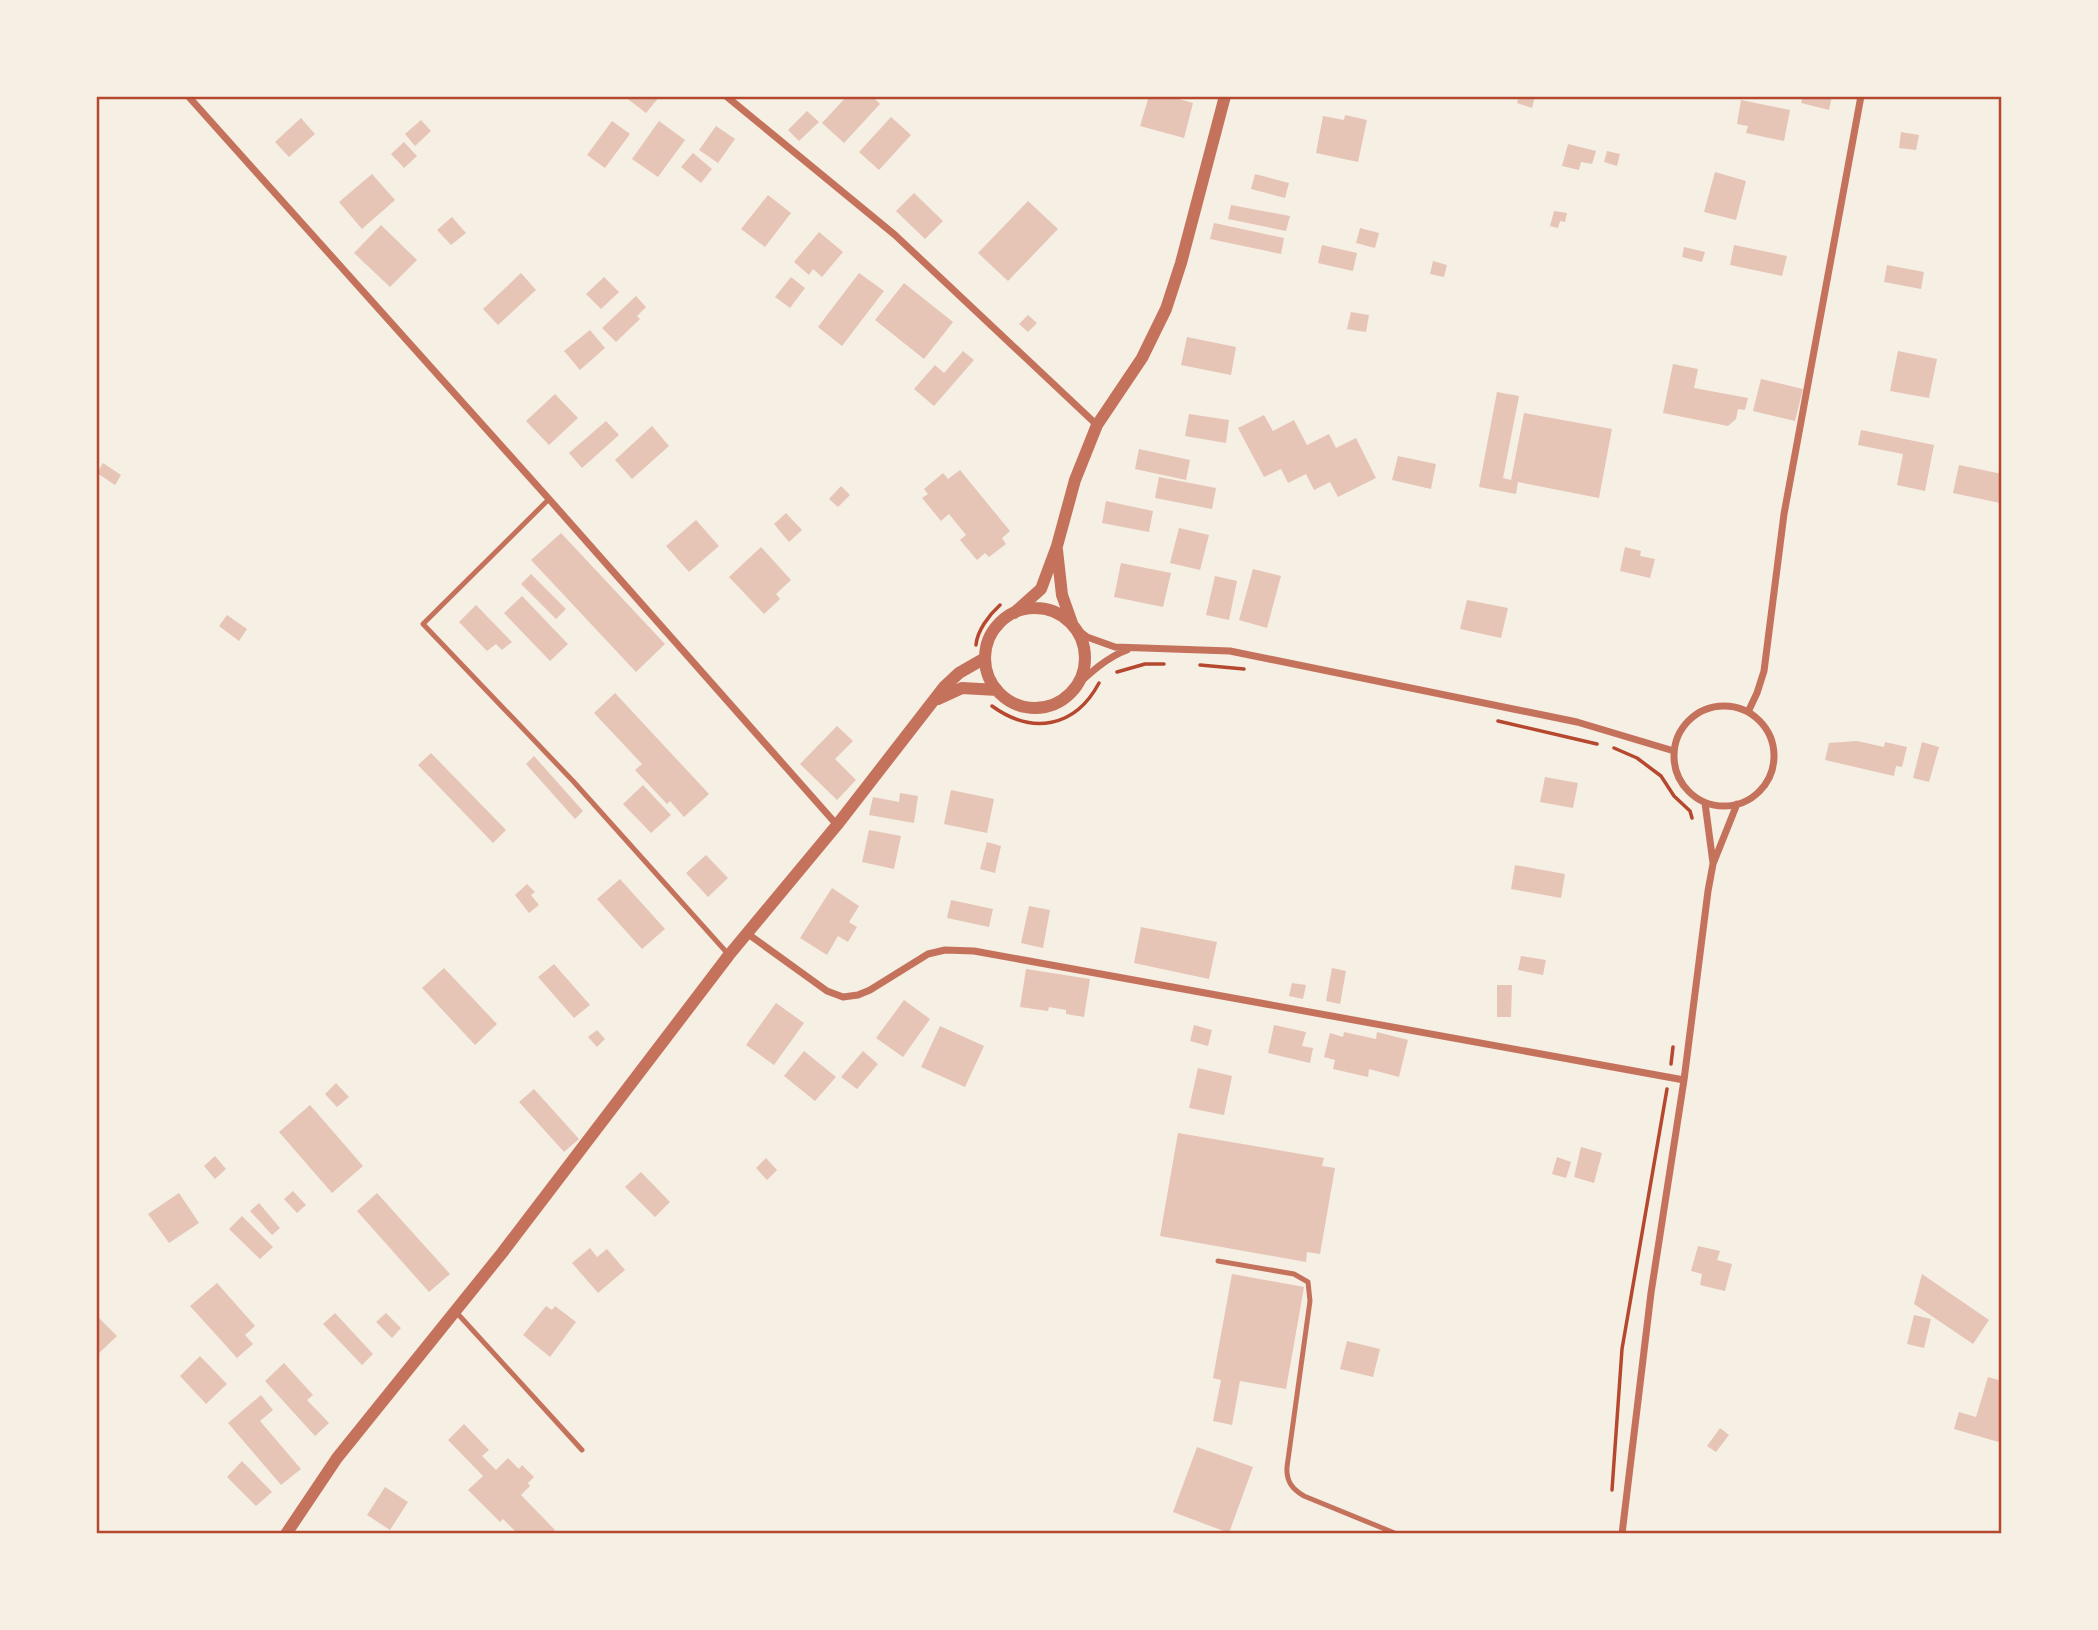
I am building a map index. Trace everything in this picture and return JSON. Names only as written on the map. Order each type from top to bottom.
[{"type":"street","points":[[188,96],[837,825]]},
{"type":"street","points":[[726,96],[894,235],[1097,425]]},
{"type":"street","points":[[286,1534],[337,1458],[456,1311],[729,956],[837,825],[929,706],[957,675],[980,656],[993,632],[1041,589],[1057,546],[1075,481],[1097,425],[1142,358],[1166,309],[1181,263],[1225,96]]},
{"type":"street","points":[[1748,712],[1764,671],[1782,527],[1861,96]]},
{"type":"street","points":[[1057,546],[1062,595],[1073,626],[1082,640],[1082,673],[1074,688]]},
{"type":"street","points":[[1014,613],[1031,608],[1048,610],[1100,643],[1134,649],[1230,651],[1577,722],[1674,751]]},
{"type":"street","points":[[980,656],[997,690],[1021,706],[1041,707],[1059,701],[1091,672],[1114,656],[1134,649]]},
{"type":"street","points":[[929,706],[953,690],[997,690]]},
{"type":"street","points":[[1716,707],[1732,707],[1748,712],[1767,730],[1774,755],[1772,771],[1764,786],[1752,797],[1737,804],[1721,806],[1705,803],[1691,794],[1680,782],[1674,751],[1678,735],[1700,712],[1716,707]]},
{"type":"street","points":[[1705,803],[1713,864]]},
{"type":"street","points":[[1622,1534],[1651,1293],[1684,1080],[1713,864],[1737,804]]},
{"type":"street","points":[[748,934],[827,991],[843,997],[870,990],[928,954],[945,950],[971,951],[1684,1080]]},
{"type":"lane","points":[[549,499],[423,624],[573,781],[729,956]]},
{"type":"lane","points":[[1218,1261],[1294,1274],[1308,1282],[1310,1301],[1287,1467],[1288,1480],[1291,1487],[1304,1496],[1397,1534]]},
{"type":"lane","points":[[456,1311],[582,1450]]},
{"type":"path","points":[[980,656],[977,637],[1003,603]]},
{"type":"path","points":[[1108,676],[1144,664],[1168,664]]},
{"type":"path","points":[[1192,664],[1256,671]]},
{"type":"path","points":[[991,705],[1025,723],[1053,723],[1078,712],[1093,695],[1101,680]]},
{"type":"path","points":[[1486,719],[1609,746],[1637,758],[1661,776],[1674,796],[1690,811],[1695,825]]},
{"type":"path","points":[[1672,1057],[1674,1044]]},
{"type":"path","points":[[1612,1494],[1622,1349],[1666,1096]]},
{"type":"building","points":[[624,96],[660,96],[646,113]]},
{"type":"building","points":[[847,96],[872,96],[880,104],[844,143],[822,123]]},
{"type":"building","points":[[1149,96],[1168,96],[1193,103],[1184,138],[1140,126]]},
{"type":"building","points":[[1519,96],[1535,96],[1532,108],[1517,103]]},
{"type":"building","points":[[1803,96],[1832,96],[1829,110],[1801,103]]},
{"type":"building","points":[[1741,100],[1790,110],[1784,141],[1746,133],[1748,126],[1737,124]]},
{"type":"building","points":[[807,111],[819,122],[799,141],[788,130]]},
{"type":"building","points":[[1345,115],[1367,120],[1358,162],[1316,153],[1323,116],[1344,120]]},
{"type":"building","points":[[891,117],[911,135],[879,170],[859,152]]},
{"type":"building","points":[[301,118],[315,134],[289,157],[275,142]]},
{"type":"building","points":[[421,120],[431,131],[415,146],[405,134]]},
{"type":"building","points":[[612,121],[630,134],[605,168],[587,155]]},
{"type":"building","points":[[659,121],[685,140],[658,177],[632,159]]},
{"type":"building","points":[[716,126],[735,139],[718,163],[699,150]]},
{"type":"building","points":[[1901,132],[1919,135],[1916,150],[1899,148]]},
{"type":"building","points":[[404,142],[417,156],[404,168],[391,154]]},
{"type":"building","points":[[1568,144],[1596,151],[1592,164],[1581,162],[1579,170],[1562,166]]},
{"type":"building","points":[[1607,151],[1620,154],[1617,166],[1604,162]]},
{"type":"building","points":[[693,153],[712,169],[701,183],[681,167]]},
{"type":"building","points":[[1715,172],[1746,181],[1736,220],[1704,212]]},
{"type":"building","points":[[372,174],[395,200],[362,229],[339,202]]},
{"type":"building","points":[[1255,174],[1289,183],[1285,198],[1251,189]]},
{"type":"building","points":[[914,193],[943,221],[925,239],[896,211]]},
{"type":"building","points":[[768,195],[791,213],[765,247],[741,229]]},
{"type":"building","points":[[1028,201],[1058,229],[1008,281],[978,253]]},
{"type":"building","points":[[1231,205],[1290,216],[1286,231],[1228,219]]},
{"type":"building","points":[[1554,211],[1567,213],[1565,222],[1560,221],[1558,228],[1550,226]]},
{"type":"building","points":[[452,217],[466,233],[451,245],[437,230]]},
{"type":"building","points":[[1214,223],[1284,238],[1281,254],[1210,239]]},
{"type":"building","points":[[381,225],[417,260],[390,287],[354,253]]},
{"type":"building","points":[[1360,228],[1379,233],[1375,248],[1356,243]]},
{"type":"building","points":[[819,232],[843,252],[822,277],[813,269],[809,275],[794,262]]},
{"type":"building","points":[[1322,245],[1357,253],[1353,271],[1318,263]]},
{"type":"building","points":[[1734,245],[1787,256],[1782,276],[1730,265]]},
{"type":"building","points":[[1684,247],[1705,252],[1702,262],[1682,257]]},
{"type":"building","points":[[1433,261],[1447,265],[1444,277],[1430,274]]},
{"type":"building","points":[[1887,265],[1924,272],[1921,289],[1884,282]]},
{"type":"building","points":[[521,273],[536,290],[498,325],[483,309]]},
{"type":"building","points":[[859,273],[884,291],[842,346],[818,327]]},
{"type":"building","points":[[604,277],[619,292],[601,309],[586,294]]},
{"type":"building","points":[[791,277],[805,288],[790,308],[775,297]]},
{"type":"building","points":[[904,283],[953,322],[924,359],[875,320]]},
{"type":"building","points":[[636,296],[646,307],[637,316],[640,319],[616,342],[602,328]]},
{"type":"building","points":[[1351,312],[1369,315],[1366,332],[1347,329]]},
{"type":"building","points":[[1028,315],[1037,323],[1028,332],[1019,324]]},
{"type":"building","points":[[590,330],[605,348],[580,370],[564,351]]},
{"type":"building","points":[[1187,337],[1236,347],[1231,375],[1181,365]]},
{"type":"building","points":[[963,351],[974,360],[934,406],[914,389],[935,365],[944,373]]},
{"type":"building","points":[[1898,351],[1937,359],[1929,398],[1890,391]]},
{"type":"building","points":[[1673,364],[1698,369],[1694,388],[1748,398],[1745,410],[1738,409],[1736,419],[1728,426],[1663,413]]},
{"type":"building","points":[[1761,379],[1803,389],[1795,421],[1753,411]]},
{"type":"building","points":[[1497,392],[1519,396],[1503,478],[1511,480],[1524,413],[1612,429],[1599,498],[1518,482],[1516,494],[1479,487]]},
{"type":"building","points":[[555,394],[578,418],[549,445],[526,421]]},
{"type":"building","points":[[1189,414],[1229,420],[1226,443],[1185,436]]},
{"type":"building","points":[[1264,415],[1273,431],[1294,420],[1307,445],[1329,434],[1336,448],[1356,438],[1376,478],[1338,497],[1330,482],[1314,490],[1306,474],[1288,483],[1281,469],[1264,477],[1238,428]]},
{"type":"building","points":[[606,421],[619,435],[582,468],[569,453]]},
{"type":"building","points":[[652,426],[669,446],[632,479],[615,460]]},
{"type":"building","points":[[1861,430],[1934,445],[1925,491],[1897,485],[1903,454],[1858,445]]},
{"type":"building","points":[[1139,449],[1190,460],[1186,480],[1135,469]]},
{"type":"building","points":[[1398,456],[1436,464],[1431,489],[1392,480]]},
{"type":"building","points":[[103,463],[121,475],[115,485],[97,473]]},
{"type":"building","points":[[1959,465],[2002,474],[2000,503],[1953,493]]},
{"type":"building","points":[[960,470],[1010,531],[1002,538],[1006,544],[989,557],[985,553],[977,560],[960,540],[966,535],[949,514],[941,521],[922,498],[928,494],[924,489],[943,473],[948,479]]},
{"type":"building","points":[[1159,477],[1216,488],[1212,509],[1155,498]]},
{"type":"building","points":[[841,486],[850,495],[838,507],[829,499]]},
{"type":"building","points":[[1106,501],[1153,511],[1149,532],[1102,523]]},
{"type":"building","points":[[786,513],[802,530],[789,542],[774,524]]},
{"type":"building","points":[[696,520],[719,546],[689,572],[666,546]]},
{"type":"building","points":[[1179,528],[1209,535],[1200,570],[1170,563]]},
{"type":"building","points":[[561,533],[665,644],[636,672],[531,560]]},
{"type":"building","points":[[761,547],[791,580],[776,594],[780,599],[764,614],[729,577]]},
{"type":"building","points":[[1625,547],[1641,551],[1640,556],[1655,559],[1650,578],[1620,571]]},
{"type":"building","points":[[1121,563],[1171,573],[1163,607],[1114,597]]},
{"type":"building","points":[[1253,569],[1281,576],[1267,628],[1239,620]]},
{"type":"building","points":[[531,574],[566,609],[556,619],[521,584]]},
{"type":"building","points":[[1215,576],[1237,581],[1229,620],[1206,615]]},
{"type":"building","points":[[522,596],[568,644],[550,661],[504,613]]},
{"type":"building","points":[[1467,600],[1508,608],[1501,638],[1460,629]]},
{"type":"building","points":[[476,605],[512,642],[502,650],[496,644],[487,651],[459,622]]},
{"type":"building","points":[[227,615],[247,629],[239,641],[219,626]]},
{"type":"building","points":[[615,693],[709,794],[684,817],[670,801],[667,804],[635,770],[642,764],[594,713]]},
{"type":"building","points":[[837,726],[853,741],[835,759],[856,780],[837,800],[800,764]]},
{"type":"building","points":[[1857,741],[1884,747],[1885,742],[1907,747],[1902,767],[1896,766],[1894,776],[1825,760],[1829,743]]},
{"type":"building","points":[[1922,742],[1939,747],[1929,782],[1913,778]]},
{"type":"building","points":[[431,753],[506,830],[493,843],[418,765]]},
{"type":"building","points":[[534,756],[583,811],[575,819],[526,764]]},
{"type":"building","points":[[1545,777],[1578,783],[1573,808],[1540,802]]},
{"type":"building","points":[[643,785],[671,815],[651,833],[623,804]]},
{"type":"building","points":[[951,790],[994,799],[987,833],[944,824]]},
{"type":"building","points":[[900,793],[918,796],[914,823],[869,815],[873,797],[899,802]]},
{"type":"building","points":[[869,830],[901,836],[894,869],[862,862]]},
{"type":"building","points":[[987,842],[1001,846],[995,873],[980,869]]},
{"type":"building","points":[[706,855],[728,878],[708,897],[686,873]]},
{"type":"building","points":[[1515,865],[1565,874],[1561,898],[1511,889]]},
{"type":"building","points":[[620,879],[665,929],[642,949],[597,899]]},
{"type":"building","points":[[527,884],[535,892],[531,895],[539,905],[529,913],[515,895]]},
{"type":"building","points":[[832,888],[859,906],[849,922],[857,927],[848,942],[838,936],[827,955],[800,938]]},
{"type":"building","points":[[951,900],[993,909],[989,927],[947,918]]},
{"type":"building","points":[[1029,906],[1050,910],[1043,948],[1021,943]]},
{"type":"building","points":[[1141,927],[1217,942],[1209,979],[1134,963]]},
{"type":"building","points":[[1521,956],[1546,960],[1543,975],[1518,970]]},
{"type":"building","points":[[554,964],[590,1005],[574,1018],[538,977]]},
{"type":"building","points":[[444,968],[497,1024],[475,1045],[422,988]]},
{"type":"building","points":[[1332,968],[1346,971],[1340,1004],[1326,1001]]},
{"type":"building","points":[[1026,969],[1090,979],[1084,1017],[1049,1007],[1048,1011],[1020,1007]]},
{"type":"building","points":[[1292,983],[1306,985],[1303,999],[1289,996]]},
{"type":"building","points":[[1497,985],[1512,985],[1511,1017],[1497,1017]]},
{"type":"building","points":[[904,1000],[930,1019],[903,1057],[876,1038]]},
{"type":"building","points":[[776,1003],[804,1023],[774,1065],[746,1045]]},
{"type":"building","points":[[1194,1025],[1212,1030],[1208,1046],[1190,1041]]},
{"type":"building","points":[[1274,1025],[1306,1032],[1302,1046],[1313,1048],[1310,1063],[1268,1053]]},
{"type":"building","points":[[940,1026],[984,1046],[965,1087],[921,1067]]},
{"type":"building","points":[[597,1030],[605,1039],[597,1047],[588,1037]]},
{"type":"building","points":[[1344,1032],[1376,1039],[1377,1032],[1408,1040],[1399,1077],[1369,1069],[1368,1077],[1333,1069],[1335,1060],[1324,1057],[1330,1033],[1343,1037]]},
{"type":"building","points":[[804,1051],[836,1077],[815,1101],[784,1076]]},
{"type":"building","points":[[863,1051],[878,1064],[857,1089],[841,1077]]},
{"type":"building","points":[[1198,1068],[1232,1076],[1224,1115],[1189,1108]]},
{"type":"building","points":[[336,1083],[349,1097],[337,1107],[325,1094]]},
{"type":"building","points":[[534,1089],[579,1139],[564,1152],[519,1102]]},
{"type":"building","points":[[310,1105],[363,1166],[332,1193],[279,1132]]},
{"type":"building","points":[[1178,1133],[1324,1158],[1322,1166],[1335,1168],[1320,1254],[1307,1252],[1306,1262],[1160,1236]]},
{"type":"building","points":[[1581,1147],[1602,1153],[1594,1183],[1574,1177]]},
{"type":"building","points":[[215,1156],[226,1169],[215,1179],[204,1166]]},
{"type":"building","points":[[1557,1157],[1571,1162],[1566,1178],[1552,1174]]},
{"type":"building","points":[[766,1158],[777,1170],[767,1180],[756,1168]]},
{"type":"building","points":[[641,1172],[670,1202],[655,1217],[625,1187]]},
{"type":"building","points":[[293,1191],[306,1205],[297,1213],[284,1199]]},
{"type":"building","points":[[179,1193],[199,1223],[169,1243],[148,1214]]},
{"type":"building","points":[[377,1193],[450,1274],[429,1292],[357,1211]]},
{"type":"building","points":[[259,1203],[280,1228],[272,1235],[250,1211]]},
{"type":"building","points":[[242,1216],[273,1247],[260,1259],[229,1229]]},
{"type":"building","points":[[1698,1246],[1720,1251],[1717,1260],[1732,1264],[1725,1291],[1700,1285],[1702,1274],[1691,1271]]},
{"type":"building","points":[[590,1248],[597,1257],[607,1249],[625,1270],[598,1293],[572,1263]]},
{"type":"building","points":[[1232,1274],[1304,1287],[1286,1389],[1240,1381],[1232,1425],[1213,1421],[1221,1380],[1213,1378]]},
{"type":"building","points":[[1922,1274],[1989,1320],[1973,1344],[1914,1304]]},
{"type":"building","points":[[217,1283],[255,1326],[245,1335],[253,1344],[237,1358],[190,1306]]},
{"type":"building","points":[[546,1306],[552,1310],[555,1306],[576,1322],[550,1357],[523,1335]]},
{"type":"building","points":[[335,1313],[373,1354],[362,1365],[323,1324]]},
{"type":"building","points":[[386,1313],[401,1328],[392,1338],[376,1322]]},
{"type":"building","points":[[96,1315],[117,1336],[96,1356]]},
{"type":"building","points":[[1914,1315],[1931,1319],[1924,1348],[1907,1344]]},
{"type":"building","points":[[1347,1341],[1380,1349],[1373,1377],[1340,1369]]},
{"type":"building","points":[[200,1356],[227,1384],[206,1404],[180,1376]]},
{"type":"building","points":[[284,1363],[313,1395],[307,1400],[329,1423],[315,1436],[265,1381]]},
{"type":"building","points":[[1988,1377],[2002,1381],[2002,1443],[1954,1429],[1959,1412],[1976,1417]]},
{"type":"building","points":[[261,1395],[273,1410],[260,1421],[301,1469],[281,1485],[228,1423]]},
{"type":"building","points":[[464,1424],[489,1450],[482,1456],[496,1470],[508,1458],[519,1469],[522,1465],[534,1477],[521,1495],[555,1530],[551,1534],[518,1534],[503,1519],[500,1522],[468,1490],[483,1476],[448,1440]]},
{"type":"building","points":[[1720,1428],[1729,1435],[1716,1452],[1707,1446]]},
{"type":"building","points":[[1197,1447],[1253,1467],[1229,1533],[1173,1512]]},
{"type":"building","points":[[242,1461],[272,1492],[256,1506],[227,1477]]},
{"type":"building","points":[[385,1487],[408,1502],[390,1530],[367,1515]]}]
